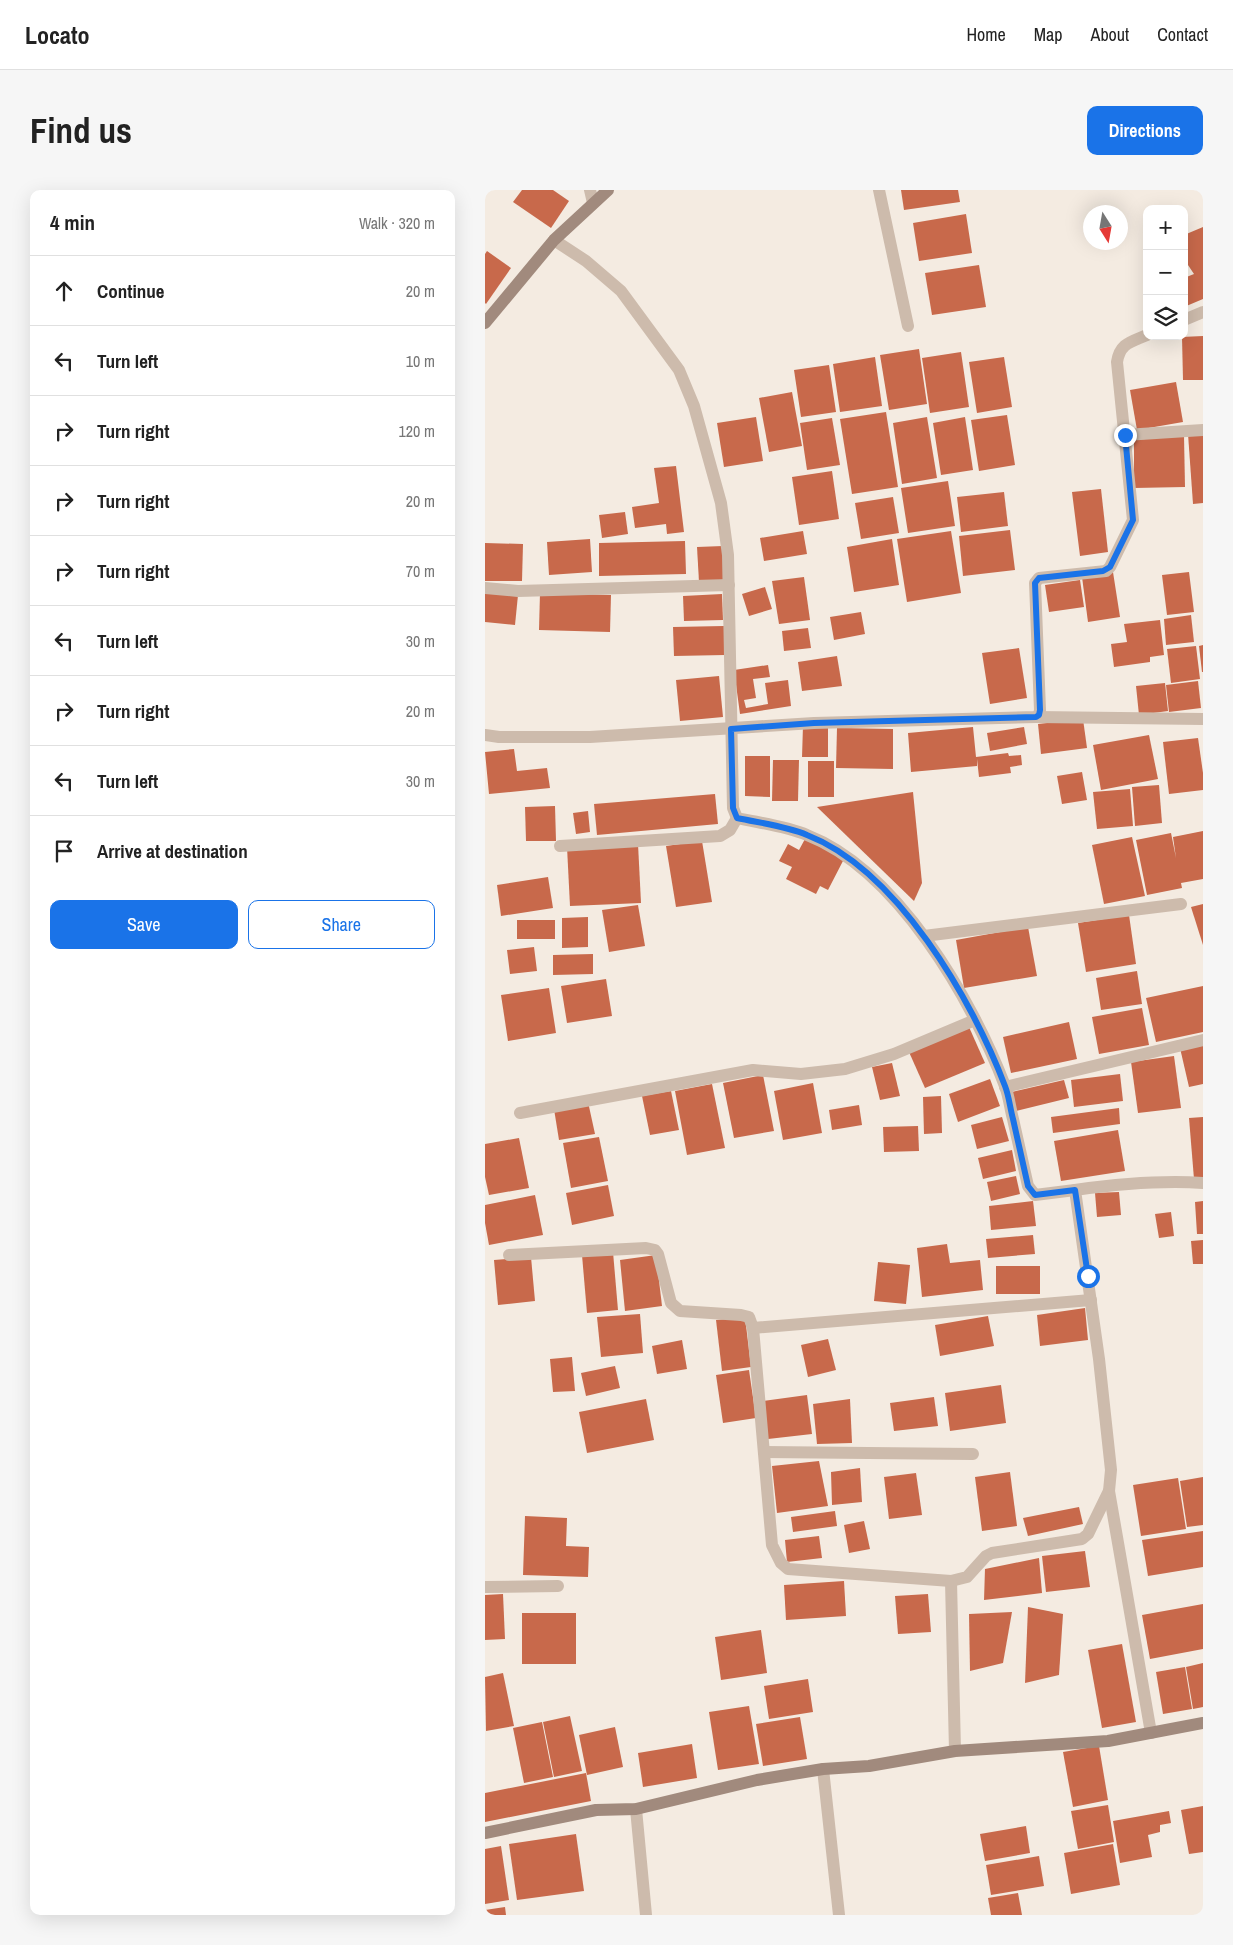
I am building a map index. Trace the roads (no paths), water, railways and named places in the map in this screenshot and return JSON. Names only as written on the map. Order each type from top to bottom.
[{"type":"street","points":[[590,190],[593,203]]},
{"type":"street","points":[[485,323],[553,240],[608,190]]},
{"type":"street","points":[[879,190],[908,326]]},
{"type":"street","points":[[553,240],[586,261],[621,291],[679,370],[694,406],[721,503],[728,555],[733,808],[737,818]]},
{"type":"street","points":[[1188,318],[1203,312]]},
{"type":"street","points":[[1036,717],[1039,715],[1040,710],[1035,583],[1039,578],[1103,571],[1110,567],[1133,520],[1117,362],[1119,354],[1125,345],[1143,337]]},
{"type":"street","points":[[1125,435],[1203,430]]},
{"type":"street","points":[[485,588],[518,591],[729,585]]},
{"type":"street","points":[[485,736],[590,737],[814,723],[1036,717],[1203,719]]},
{"type":"street","points":[[560,846],[720,836],[730,830],[737,818]]},
{"type":"street","points":[[737,818],[807,835],[834,848],[859,865],[915,923],[942,962],[975,1020],[1005,1087],[1028,1186],[1035,1195],[1127,1182],[1172,1181],[1203,1183]]},
{"type":"street","points":[[924,936],[1181,904]]},
{"type":"street","points":[[520,1113],[753,1070],[801,1074],[845,1069],[894,1054],[975,1020]]},
{"type":"street","points":[[1005,1087],[1203,1040]]},
{"type":"street","points":[[1075,1190],[1091,1300],[1111,1470],[1109,1491],[1151,1733]]},
{"type":"street","points":[[509,1255],[646,1248],[655,1250],[658,1254],[671,1303],[675,1308],[680,1311],[746,1316],[751,1320],[773,1544],[781,1563],[788,1569],[951,1581],[967,1577],[986,1556],[992,1553],[1082,1539],[1088,1534],[1109,1491]]},
{"type":"street","points":[[753,1328],[1091,1300]]},
{"type":"street","points":[[764,1452],[973,1454]]},
{"type":"street","points":[[951,1581],[955,1751]]},
{"type":"street","points":[[485,1587],[558,1586]]},
{"type":"street","points":[[485,1833],[596,1810],[636,1809],[757,1780],[823,1769],[869,1766],[955,1751],[1109,1741],[1203,1723]]},
{"type":"street","points":[[823,1769],[839,1915]]},
{"type":"street","points":[[636,1809],[646,1915]]}]
